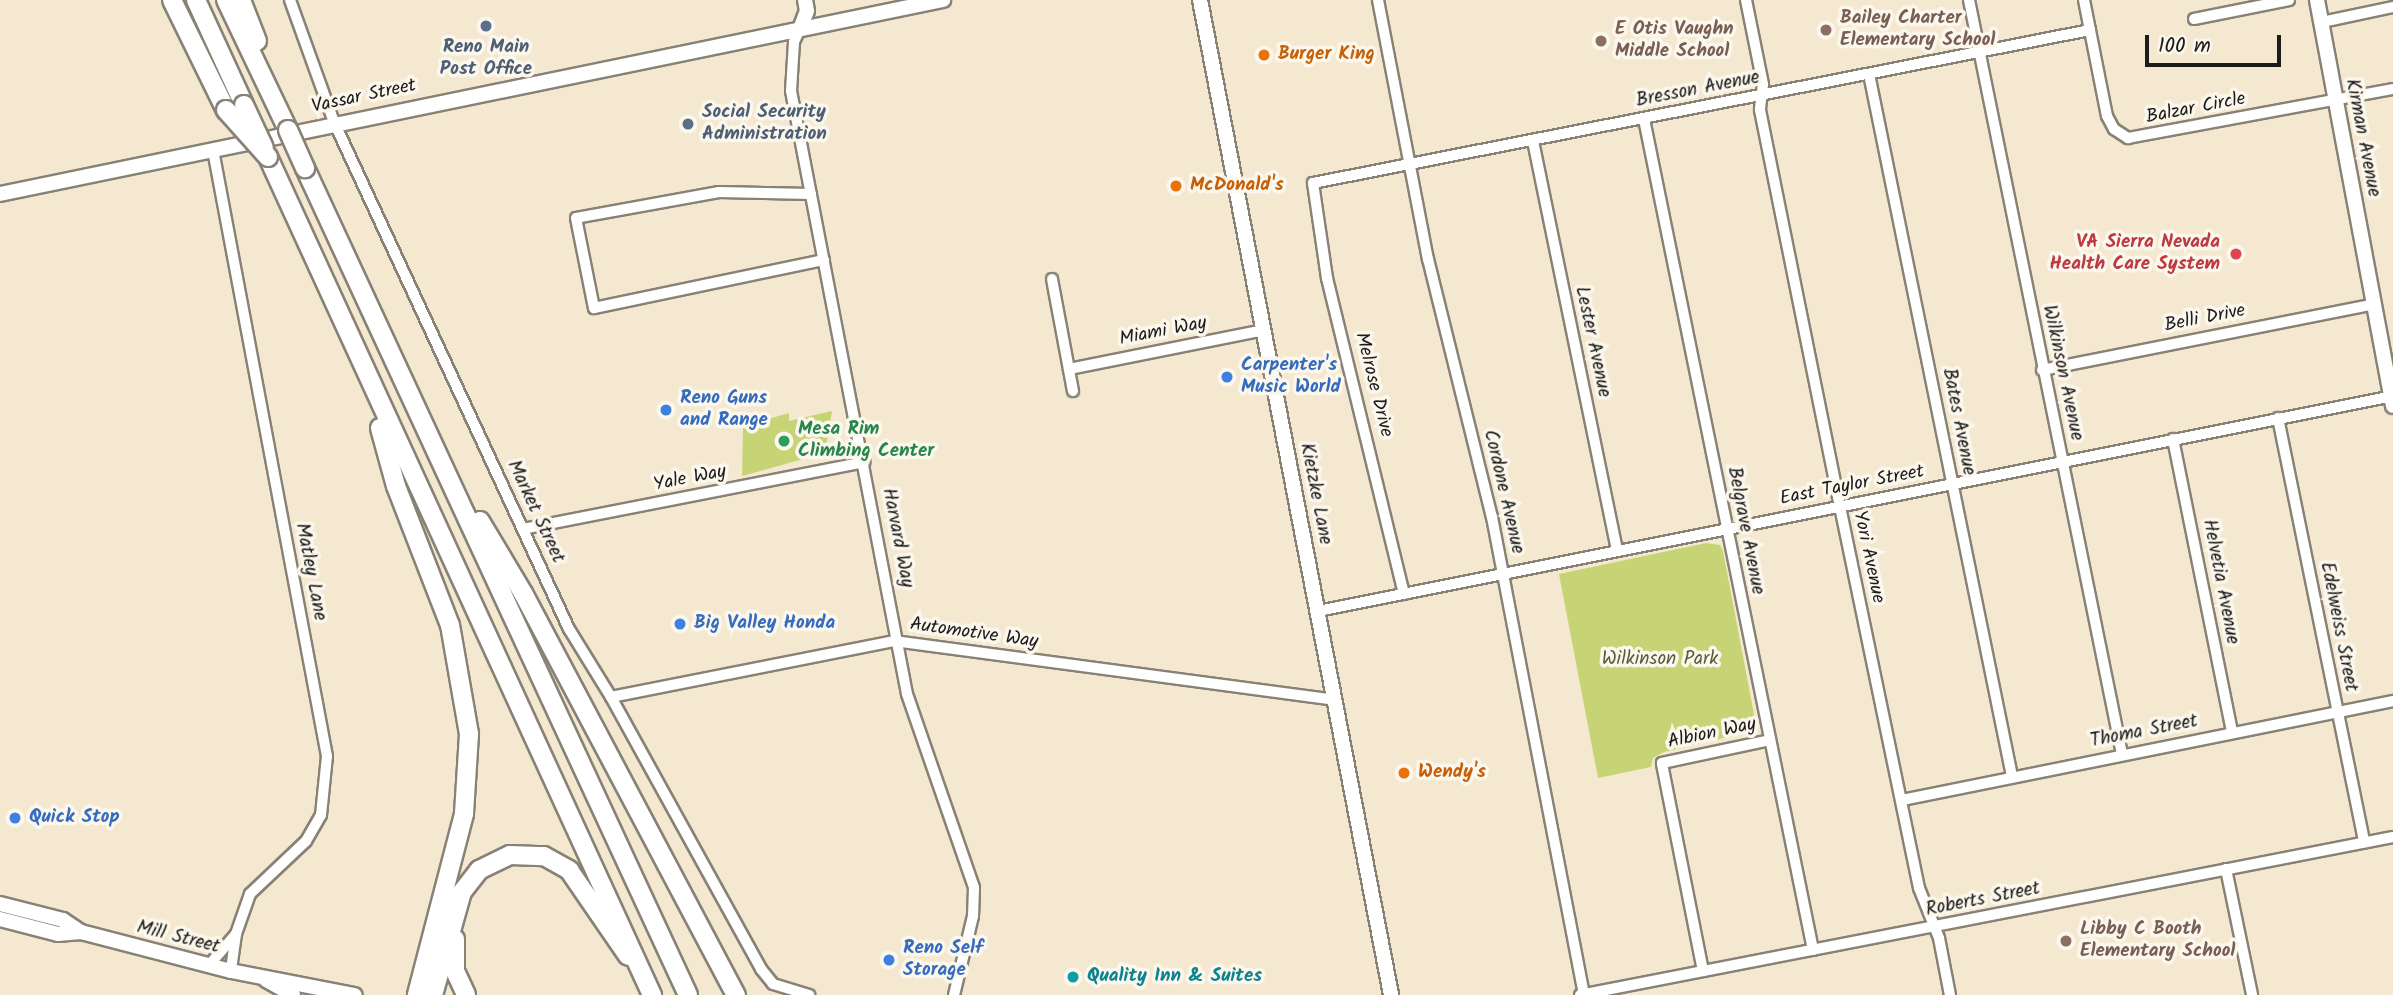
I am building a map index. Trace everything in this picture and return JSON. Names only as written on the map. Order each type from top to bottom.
[{"type":"highway","points":[[172,0],[226,110],[268,157]]},
{"type":"highway","points":[[196,0],[373,393],[652,995]]},
{"type":"highway","points":[[226,0],[276,98]]},
{"type":"highway","points":[[241,0],[288,130],[305,168],[688,995]]},
{"type":"highway","points":[[373,393],[396,486],[450,625],[467,712],[469,766],[464,814],[417,995]]},
{"type":"highway","points":[[450,478],[510,569],[736,995]]},
{"type":"highway","points":[[433,995],[458,901],[472,876],[494,860],[526,853],[553,860],[582,884],[652,995]]},
{"type":"highway","points":[[458,901],[454,962],[457,979],[467,995]]},
{"type":"main road","name":"Harvard Way","points":[[800,29],[807,11],[805,0]]},
{"type":"main road","name":"Vassar Street","points":[[0,194],[334,122],[943,0]]},
{"type":"main road","name":"Kietzke Lane","points":[[1200,0],[1391,995]]},
{"type":"main road","name":"Kirman Avenue","points":[[2317,0],[2392,399]]},
{"type":"main road","name":"Mill Street","points":[[0,904],[63,920],[81,932],[266,980],[293,995]]},
{"type":"main road","name":"Mill Street","points":[[5,922],[58,934],[81,932]]},
{"type":"main road","name":"Mill Street","points":[[266,980],[285,978],[355,995]]},
{"type":"street","name":"Market Street","points":[[290,0],[334,122],[569,629],[611,697],[761,969],[780,988],[809,995]]},
{"type":"street","name":"Cordone Avenue","points":[[1378,0],[1411,166],[1503,574],[1582,995]]},
{"type":"street","name":"Yori Avenue","points":[[1746,0],[1762,95],[1760,110],[1840,507],[1919,888],[1936,927],[1950,995]]},
{"type":"street","name":"Wilkinson Avenue","points":[[1969,0],[2122,754]]},
{"type":"street","name":"Balzar Circle","points":[[2084,0],[2109,122],[2128,138],[2336,100]]},
{"type":"street","points":[[2194,19],[2289,0]]},
{"type":"street","points":[[2322,22],[2393,7]]},
{"type":"street","name":"Harvard Way","points":[[800,29],[790,82],[907,694],[974,888],[973,916],[954,995]]},
{"type":"street","name":"Bresson Avenue","points":[[1312,183],[1411,166],[2090,30]]},
{"type":"street","name":"Bates Avenue","points":[[1869,74],[2012,776]]},
{"type":"street","points":[[2336,100],[2393,89]]},
{"type":"street","name":"Belgrave Avenue","points":[[1644,119],[1814,950]]},
{"type":"street","name":"Lester Avenue","points":[[1533,141],[1617,550]]},
{"type":"street","name":"Matley Lane","points":[[213,150],[327,755],[326,799],[315,828],[250,894],[236,934],[230,971]]},
{"type":"street","name":"Melrose Drive","points":[[1312,183],[1327,278],[1405,594]]},
{"type":"street","points":[[811,194],[719,192],[576,218],[594,308],[824,260]]},
{"type":"street","points":[[1052,279],[1073,391]]},
{"type":"street","name":"Belli Drive","points":[[2042,370],[2374,304]]},
{"type":"street","name":"Miami Way","points":[[1069,369],[1264,330]]},
{"type":"street","name":"East Taylor Street","points":[[1318,611],[2278,418],[2392,399]]},
{"type":"street","name":"Edelweiss Street","points":[[2278,418],[2364,842]]},
{"type":"street","name":"Helvetia Avenue","points":[[2173,439],[2232,732]]},
{"type":"street","name":"Yale Way","points":[[523,530],[863,462]]},
{"type":"street","name":"Automotive Way","points":[[611,697],[897,641],[1334,700]]},
{"type":"street","name":"Thoma Street","points":[[1902,800],[2337,710],[2393,701]]},
{"type":"street","name":"Albion Way","points":[[1703,971],[1662,763],[1770,740]]},
{"type":"street","name":"Roberts Street","points":[[1582,995],[2393,837]]},
{"type":"street","points":[[2226,869],[2252,995]]},
{"type":"street","points":[[209,965],[236,934]]},
{"type":"green space","name":"Mesa Rim Climbing Center","points":[[832,411],[825,453],[742,476],[743,426],[789,413],[789,421]]},
{"type":"green space","name":"Wilkinson Park","points":[[1706,543],[1720,545],[1723,551],[1757,730],[1664,752],[1653,758],[1651,767],[1598,778],[1559,574]]},
{"type":"place","name":"Reno Main Post Office","points":[[486,26]]},
{"type":"place","name":"Bailey Charter Elementary School","points":[[1826,30]]},
{"type":"place","name":"E Otis Vaughn Middle School","points":[[1601,41]]},
{"type":"place","name":"Burger King","points":[[1264,55]]},
{"type":"place","name":"Social Security Administration","points":[[688,124]]},
{"type":"place","name":"McDonald's","points":[[1176,186]]},
{"type":"place","name":"VA Sierra Nevada Health Care System","points":[[2236,254]]},
{"type":"place","name":"Carpenter's Music World","points":[[1227,377]]},
{"type":"place","name":"Reno Guns and Range","points":[[666,410]]},
{"type":"place","name":"Mesa Rim Climbing Center","points":[[784,441]]},
{"type":"place","name":"Big Valley Honda","points":[[680,624]]},
{"type":"place","name":"Wendy's","points":[[1404,773]]},
{"type":"place","name":"Quick Stop","points":[[15,818]]},
{"type":"place","name":"Libby C Booth Elementary School","points":[[2066,941]]},
{"type":"place","name":"Reno Self Storage","points":[[889,960]]},
{"type":"place","name":"Quality Inn & Suites","points":[[1073,977]]}]
